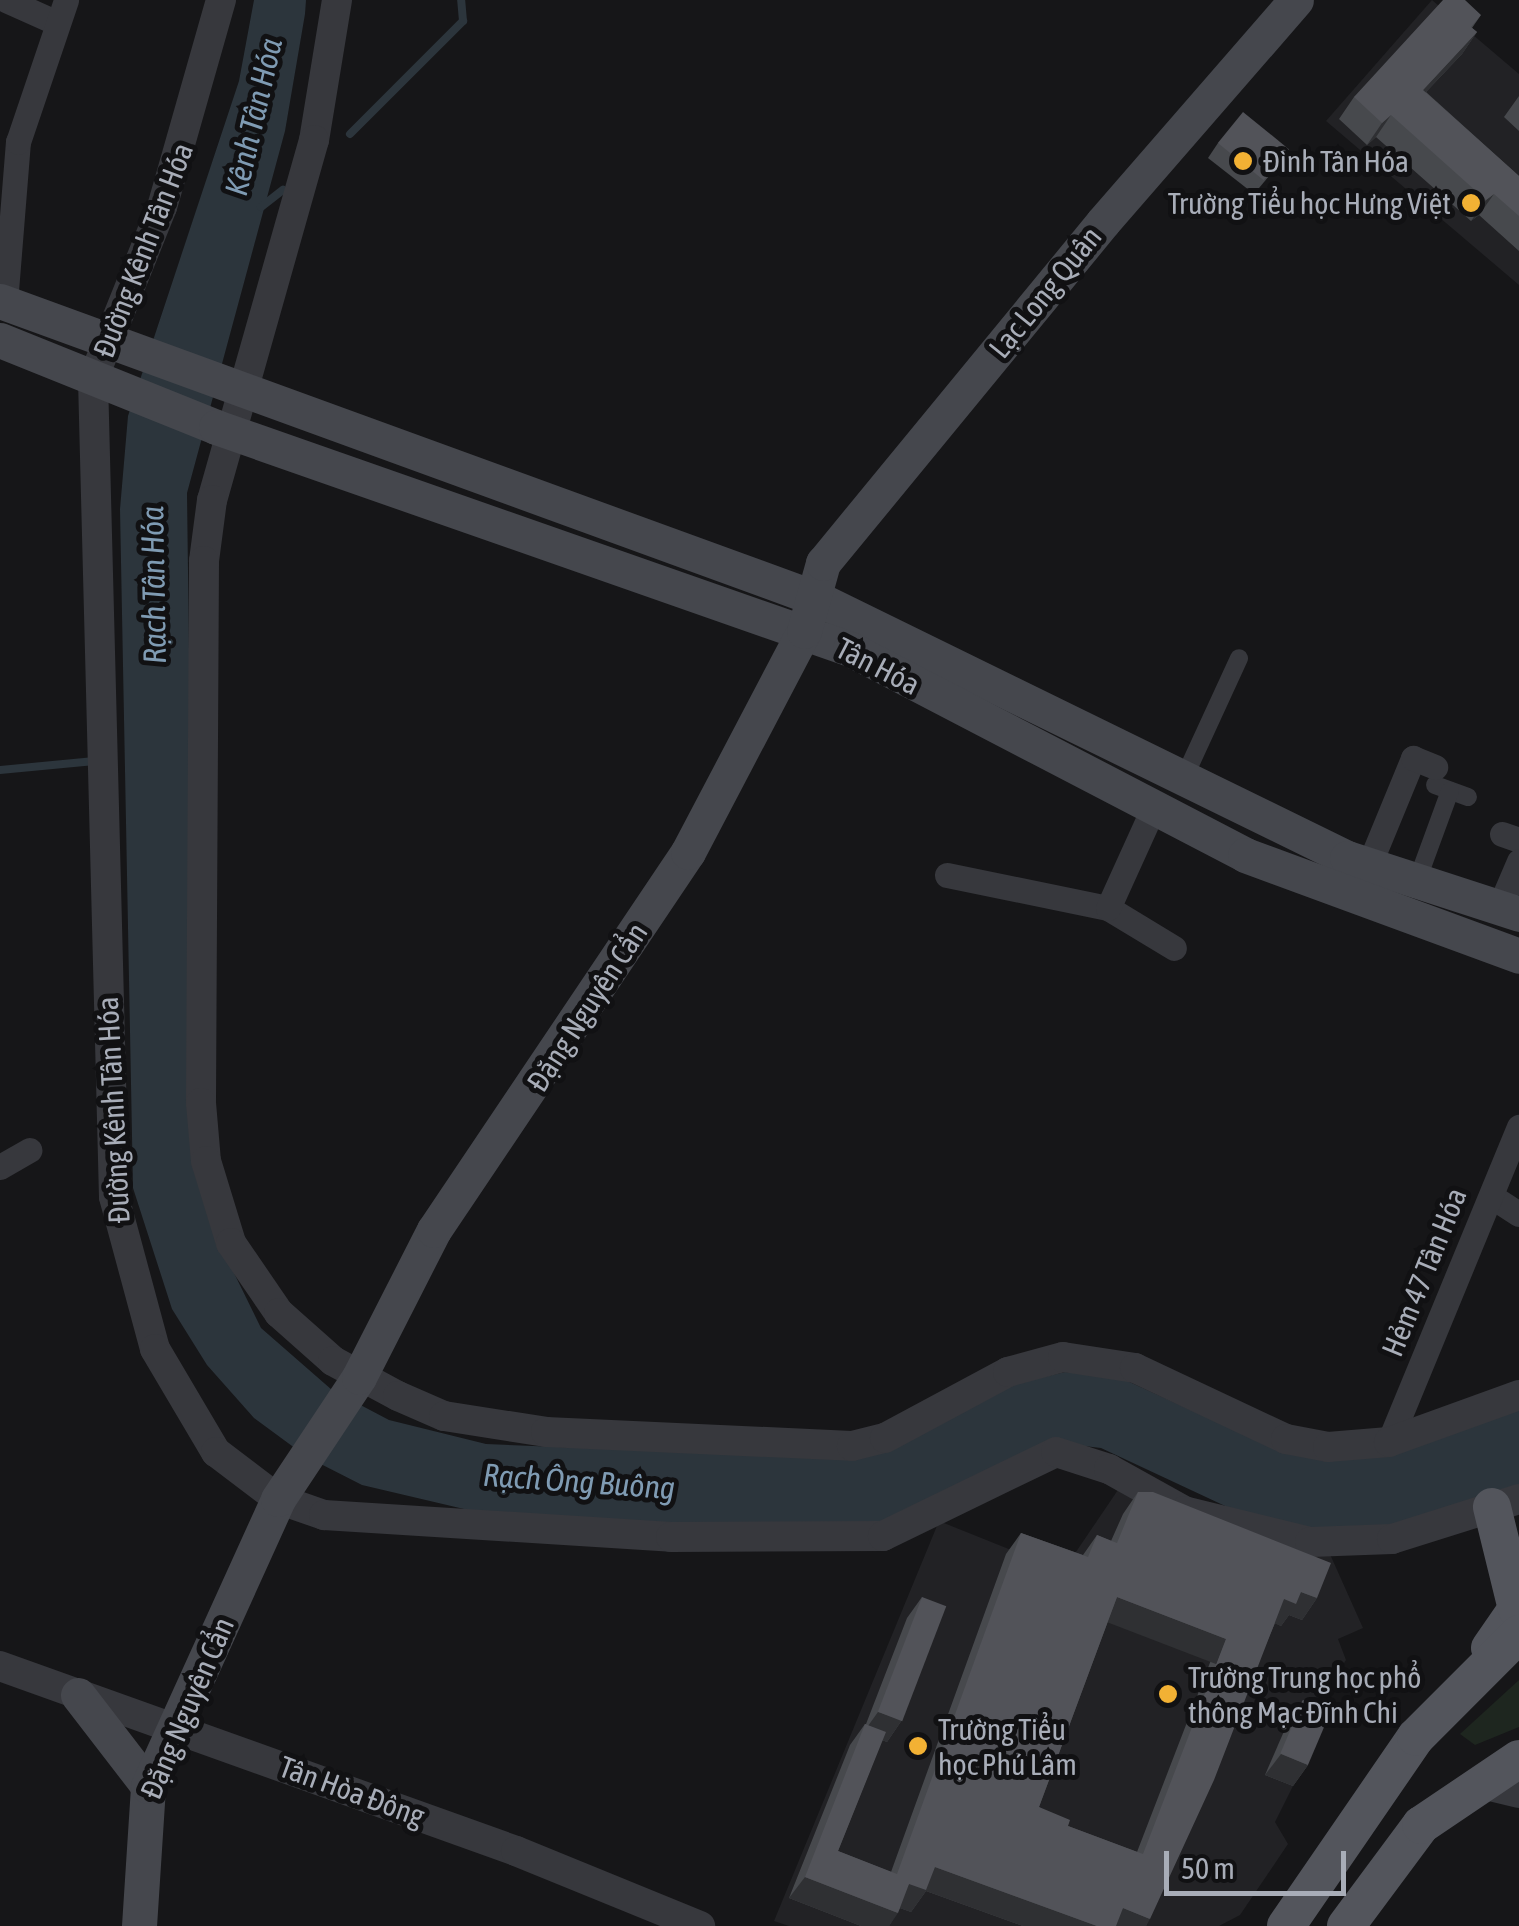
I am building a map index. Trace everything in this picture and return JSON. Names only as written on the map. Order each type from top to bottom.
[{"type":"main road","name":"Lạc Long Quân","points":[[811,614],[823,563],[1103,222],[1296,0]]},
{"type":"main road","name":"Tân Hóa","points":[[2,302],[811,614],[1369,865],[1509,911]]},
{"type":"main road","name":"Tân Hóa","points":[[0,340],[224,430],[811,614],[1153,809],[1332,892],[1519,956]]},
{"type":"main road","name":"Đặng Nguyên Cẩn","points":[[139,1926],[148,1786],[278,1498],[359,1376],[434,1230],[688,852],[811,614]]},
{"type":"main road","points":[[1286,1926],[1372,1793],[1518,1616],[1505,1503]]},
{"type":"main road","points":[[78,1695],[148,1786]]},
{"type":"main road","points":[[1356,1916],[1421,1825],[1477,1783],[1519,1760]]},
{"type":"street","points":[[2,302],[18,142],[61,11],[6,0]]},
{"type":"street","name":"Đường Kênh Tân Hóa","points":[[221,0],[190,127],[104,383],[101,740],[110,1150],[121,1242],[154,1349],[198,1430],[247,1480],[278,1498],[363,1522],[850,1540],[912,1526],[1056,1452],[1109,1469],[1184,1511],[1310,1542],[1392,1538],[1505,1503]]},
{"type":"street","points":[[337,0],[314,140],[224,430],[204,560],[201,1104],[206,1161],[220,1219],[259,1289],[305,1341],[359,1376],[444,1416],[501,1428],[834,1447],[886,1438],[1008,1372],[1044,1360],[1088,1357],[1135,1368],[1286,1439],[1328,1447],[1389,1442],[1519,1395]]},
{"type":"street","points":[[1183,780],[1238,658]]},
{"type":"street","points":[[1369,865],[1413,758],[1447,785],[1418,881]]},
{"type":"street","points":[[1108,908],[1153,809]]},
{"type":"street","points":[[1509,911],[1519,860]]},
{"type":"street","points":[[947,874],[1108,908],[1174,948]]},
{"type":"street","name":"Hẻm 47 Tân Hóa","points":[[1389,1442],[1519,1127]]},
{"type":"street","points":[[0,1166],[29,1150]]},
{"type":"street","points":[[1490,1196],[1519,1214]]},
{"type":"street","name":"Tân Hòa Đông","points":[[0,1666],[516,1851],[669,1920],[700,1926]]},
{"type":"street","points":[[1477,1783],[1519,1793]]},
{"type":"shaded area","name":"Trường Tiểu học Hưng Việt","points":[[1432,0],[1519,74],[1519,285],[1326,121]]},
{"type":"shaded area","name":"Trường Trung học phổ thông Mạc Đĩnh Chi","points":[[1122,1484],[1329,1552],[1363,1628],[1338,1639],[1346,1660],[1302,1727],[1293,1786],[1275,1822],[1288,1844],[1240,1915],[1219,1926],[789,1926],[774,1921],[939,1521],[1063,1571]]},
{"type":"shaded area","points":[[1519,1680],[1519,1727],[1475,1745],[1460,1734]]},
{"type":"water","points":[[254,0],[306,0],[305,14],[285,131],[187,493],[195,1120],[211,1226],[261,1328],[332,1390],[389,1420],[486,1444],[853,1459],[1006,1386],[1065,1372],[1123,1379],[1280,1451],[1519,1409],[1519,1491],[1410,1524],[1349,1533],[1253,1519],[1101,1448],[1067,1444],[916,1519],[841,1532],[481,1513],[362,1485],[307,1457],[254,1418],[207,1365],[172,1309],[133,1188],[120,509],[128,416],[239,81]]},
{"type":"building","points":[[1443,0],[1465,0],[1481,15],[1471,27],[1477,32],[1423,90],[1519,176],[1519,216],[1494,194],[1486,200],[1391,115],[1382,123],[1354,97]]},
{"type":"building","points":[[1243,112],[1289,149],[1264,180],[1218,143]]},
{"type":"building","points":[[1138,1492],[1153,1492],[1331,1563],[1317,1598],[1301,1592],[1296,1604],[1284,1599],[1214,1780],[1150,1919],[1123,1908],[1116,1926],[1097,1926],[935,1867],[926,1890],[909,1884],[898,1913],[805,1877],[865,1724],[886,1732],[838,1851],[897,1874],[1021,1533],[1088,1557],[1097,1535],[1117,1543]],"holes":[[[1117,1597],[1226,1639],[1143,1854],[1068,1826],[1070,1820],[1039,1807]]]},
{"type":"building","points":[[922,1597],[946,1606],[902,1721],[878,1712]]},
{"type":"building","points":[[1303,1700],[1331,1712],[1308,1765],[1280,1753]]},
{"type":"waterway","points":[[350,134],[463,21],[461,0]]},
{"type":"waterway","name":"Kênh Tân Hóa","points":[[261,207],[283,190]]},
{"type":"waterway","points":[[0,770],[95,761]]},
{"type":"place","name":"Đình Tân Hóa","points":[[1243,161]]},
{"type":"place","name":"Trường Tiểu học Hưng Việt","points":[[1471,203]]},
{"type":"place","name":"Trường Trung học phổ thông Mạc Đĩnh Chi","points":[[1168,1694]]},
{"type":"place","name":"Trường Tiểu học Phú Lâm","points":[[918,1746]]},
{"type":"water label","name":"Rạch Tân Hóa","points":[[154,585]]},
{"type":"water label","name":"Rạch Ông Buông","points":[[579,1482]]}]
